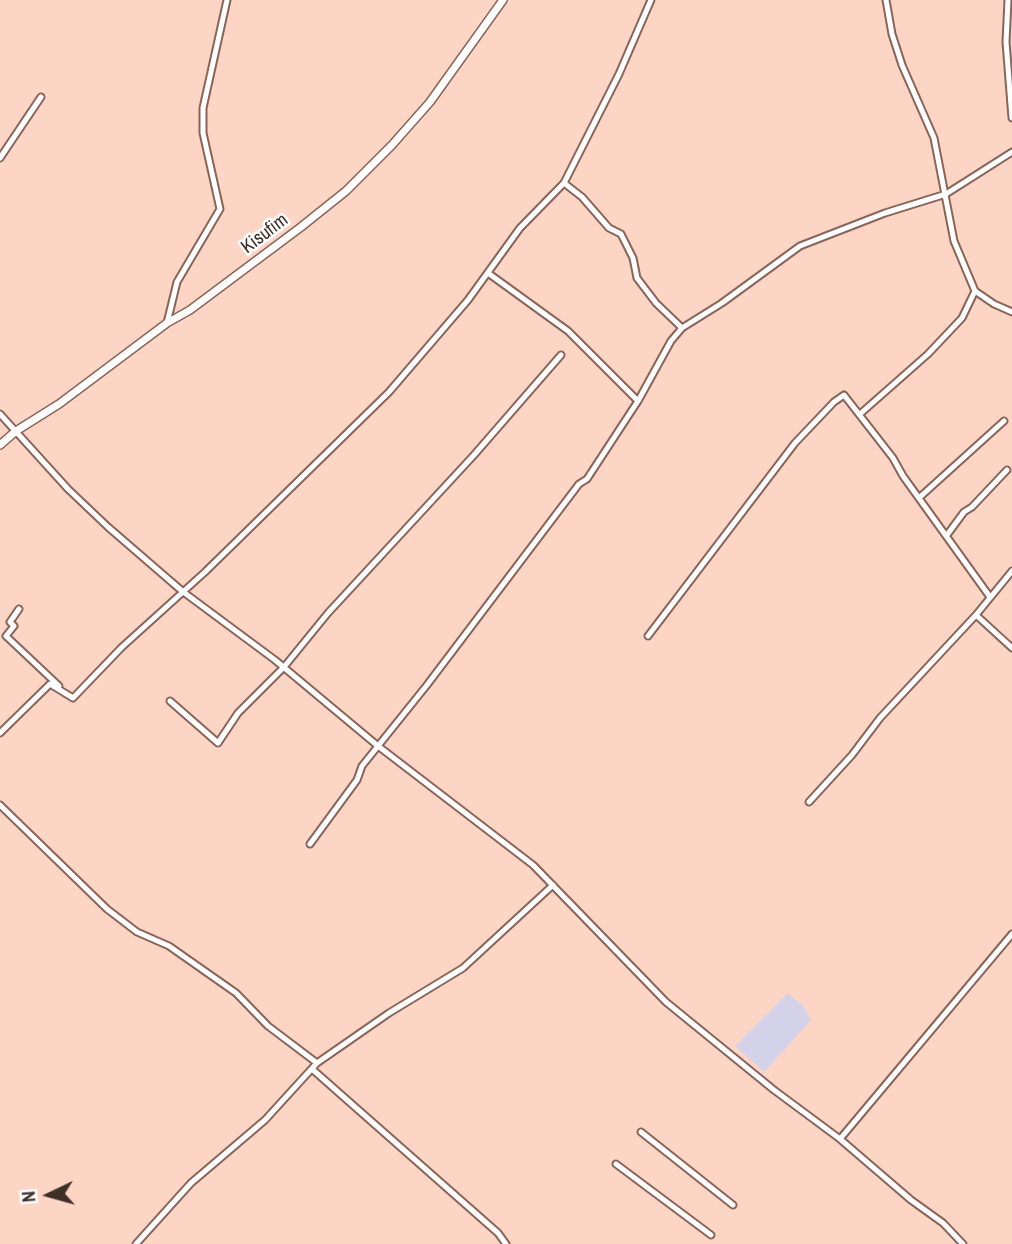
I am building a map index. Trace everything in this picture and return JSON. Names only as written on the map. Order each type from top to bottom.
[{"type":"street","points":[[167,323],[177,282],[220,209],[202,133],[203,108],[227,0]]},
{"type":"street","name":"Kisufim","points":[[0,445],[167,323],[190,310],[346,191],[430,102],[503,0]]},
{"type":"street","points":[[0,733],[50,684],[74,698],[122,647],[205,572],[389,392],[444,330],[520,228],[564,183],[619,74],[651,0]]},
{"type":"street","points":[[886,0],[892,34],[902,65],[934,138],[954,241],[975,291],[1012,312]]},
{"type":"street","points":[[1008,0],[1006,42],[1012,118]]},
{"type":"street","points":[[0,158],[41,97]]},
{"type":"street","points":[[310,844],[357,780],[362,766],[579,484],[587,479],[638,401],[671,341],[682,328],[722,303],[800,246],[886,213],[946,194],[1012,152]]},
{"type":"street","points":[[564,183],[582,197],[609,228],[621,234],[633,258],[637,278],[656,303],[682,328]]},
{"type":"street","points":[[488,273],[568,331],[638,401]]},
{"type":"street","points":[[860,414],[928,354],[962,318],[975,291]]},
{"type":"street","points":[[170,701],[218,743],[239,713],[284,667],[328,613],[474,455],[561,355]]},
{"type":"street","points":[[648,636],[804,433],[834,402],[844,396],[860,414],[990,597]]},
{"type":"street","points":[[0,414],[88,508],[182,591],[284,667],[378,746],[533,865],[666,1002],[774,1090],[840,1139],[943,1223],[963,1244]]},
{"type":"street","points":[[920,497],[1004,421]]},
{"type":"street","points":[[947,535],[964,512],[1007,470]]},
{"type":"street","points":[[809,802],[852,755],[880,718],[976,615],[1012,572]]},
{"type":"street","points":[[19,609],[10,622],[14,626],[6,636],[64,691]]},
{"type":"street","points":[[976,615],[1012,648]]},
{"type":"street","points":[[0,805],[92,896],[129,927],[169,946],[236,993],[268,1027],[317,1063]]},
{"type":"street","points":[[136,1244],[191,1183],[265,1120],[317,1063],[389,1013],[463,968],[552,885]]},
{"type":"street","points":[[840,1139],[1011,938]]},
{"type":"street","points":[[312,1069],[498,1233],[506,1244]]},
{"type":"street","points":[[641,1132],[733,1205]]},
{"type":"street","points":[[616,1164],[711,1236]]},
{"type":"shaded area","points":[[788,993],[803,1006],[811,1020],[764,1072],[735,1046]]}]
